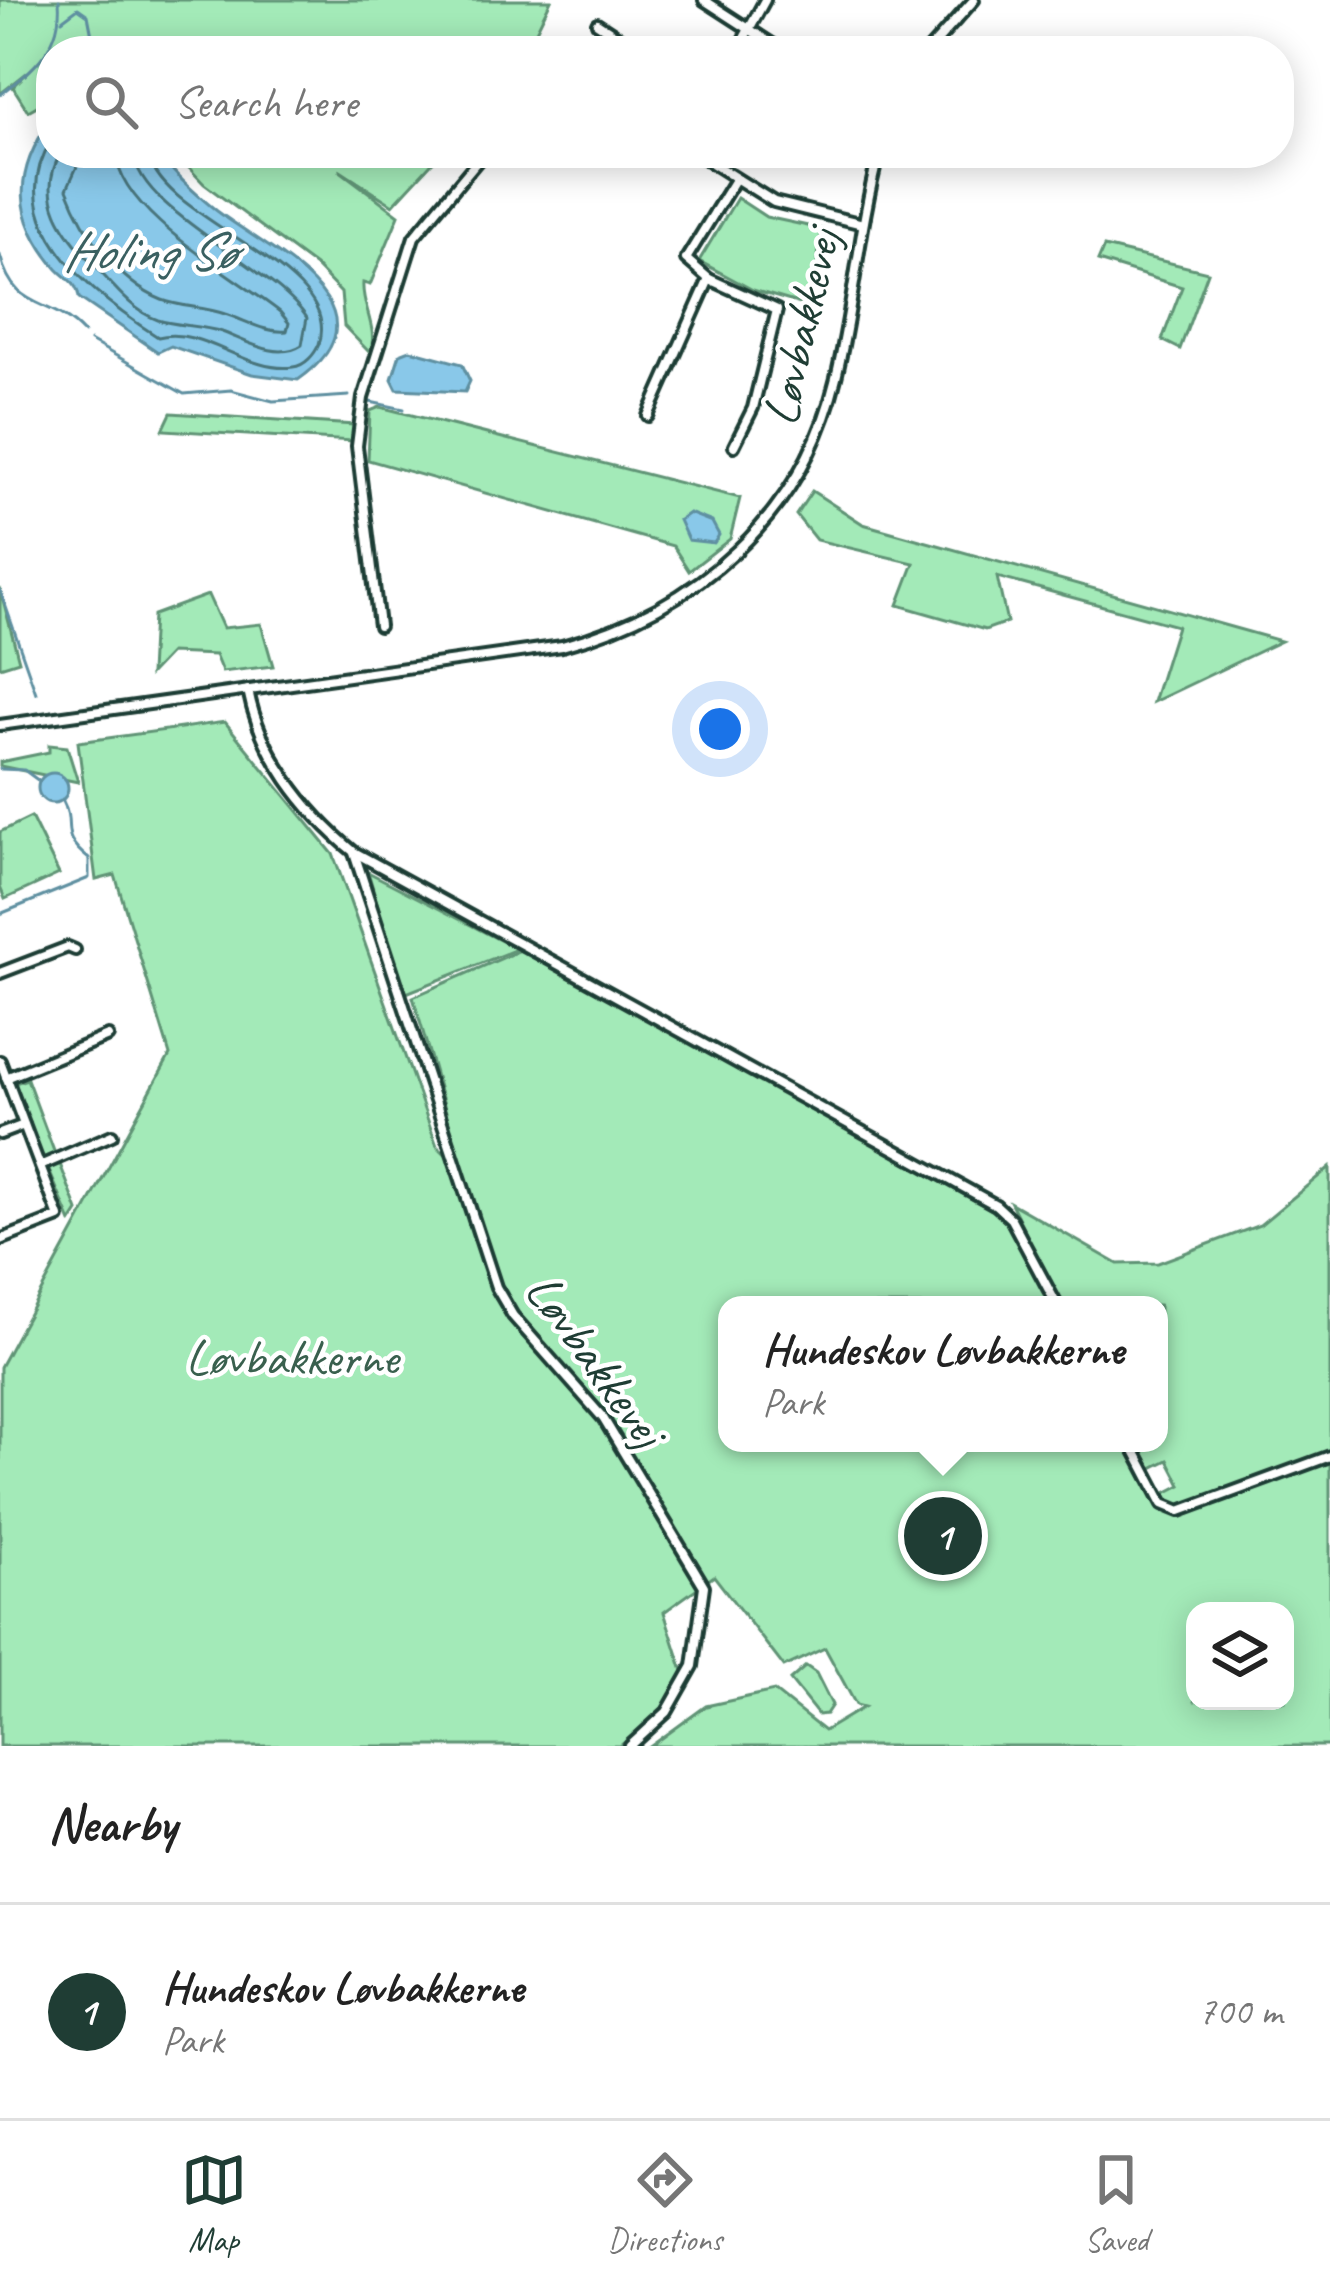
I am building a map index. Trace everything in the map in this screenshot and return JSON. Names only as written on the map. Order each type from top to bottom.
[{"type":"street","points":[[704,0],[760,36]]},
{"type":"street","points":[[744,36],[765,0]]},
{"type":"street","points":[[942,36],[974,0]]},
{"type":"street","points":[[598,23],[618,36]]},
{"type":"street","points":[[379,626],[357,446],[363,398],[414,238],[472,168]]},
{"type":"street","points":[[716,168],[774,202],[863,224]]},
{"type":"street","name":"Løvbakkevej","points":[[0,725],[562,646],[639,620],[698,585],[772,514],[810,453],[837,377],[876,168]]},
{"type":"street","points":[[734,181],[687,253],[688,264],[709,279],[777,310],[753,408],[734,446]]},
{"type":"street","points":[[648,416],[709,279]]},
{"type":"street","name":"Løvbakkevej","points":[[248,690],[264,747],[334,835],[354,852],[996,1205],[1011,1219],[1052,1296]]},
{"type":"street","name":"Løvbakkevej","points":[[354,852],[496,1287],[513,1316],[603,1418],[704,1586],[694,1666],[667,1712],[631,1746]]},
{"type":"street","points":[[0,973],[68,947],[75,950]]},
{"type":"street","points":[[6,1078],[108,1036]]},
{"type":"street","points":[[0,1060],[59,1217],[0,1240]]},
{"type":"street","points":[[0,1134],[24,1125]]},
{"type":"street","points":[[40,1166],[112,1135]]},
{"type":"street","points":[[1136,1452],[1163,1504],[1180,1511],[1330,1456]]},
{"type":"green space","points":[[0,0],[551,0],[533,36],[36,36],[36,106],[28,111],[13,87],[28,72],[0,94]]},
{"type":"green space","points":[[189,168],[427,168],[393,205],[339,170],[399,215],[370,285],[363,283],[372,335],[370,353],[344,326],[341,293],[315,266]]},
{"type":"green space","points":[[737,198],[766,217],[822,229],[811,307],[753,290],[699,261]]},
{"type":"green space","points":[[1104,247],[1208,272],[1180,349],[1162,340],[1182,287],[1098,261]]},
{"type":"green space","points":[[380,407],[740,498],[730,539],[689,571],[673,546],[368,460],[370,411]]},
{"type":"green space","points":[[171,413],[354,425],[353,441],[163,430]]},
{"type":"green space","points":[[812,491],[863,524],[1281,641],[1153,702],[1177,626],[997,577],[1007,622],[985,630],[898,605],[914,563],[816,540],[796,515]]},
{"type":"green space","points":[[0,588],[19,661],[0,667]]},
{"type":"green space","points":[[208,595],[223,628],[261,624],[273,666],[222,672],[215,655],[170,653],[150,674],[153,615]]},
{"type":"green space","name":"Løvbakkerne","points":[[225,722],[333,854],[437,1146],[463,1171],[413,997],[523,949],[1008,1222],[1046,1296],[718,1296],[718,1452],[1168,1452],[1168,1296],[1057,1296],[1011,1203],[1118,1264],[1158,1263],[1260,1225],[1330,1167],[1330,1746],[651,1746],[706,1706],[774,1691],[824,1731],[864,1707],[856,1705],[825,1648],[784,1667],[714,1576],[664,1612],[683,1671],[664,1710],[620,1746],[0,1746],[0,1367],[170,1055],[115,875],[96,880],[78,742]],"holes":[[[1168,1460],[1181,1485],[1162,1495],[1148,1470]]]},
{"type":"green space","points":[[49,745],[67,747],[78,782],[0,766],[0,762],[49,752]]},
{"type":"green space","points":[[31,817],[59,874],[5,899],[0,887],[0,832]]},
{"type":"green space","points":[[368,872],[517,949],[404,994]]},
{"type":"green space","points":[[27,1079],[55,1154],[42,1159],[15,1083]]},
{"type":"green space","points":[[60,1164],[78,1211],[71,1222],[48,1168]]},
{"type":"green space","points":[[806,1666],[816,1673],[832,1705],[826,1714],[818,1715],[790,1680]]},
{"type":"water","name":"Holing Sø","points":[[36,145],[36,168],[171,168],[209,205],[316,285],[331,307],[336,330],[326,354],[298,380],[252,374],[171,346],[158,352],[79,298],[74,285],[43,250],[32,232],[23,195]]},
{"type":"water","points":[[410,350],[462,364],[470,381],[465,392],[397,389],[392,379],[400,354]]},
{"type":"water","points":[[689,513],[712,522],[719,535],[714,543],[688,540],[679,520]]},
{"type":"water","points":[[53,773],[64,777],[68,788],[64,799],[53,803],[42,799],[38,788],[42,777]]},
{"type":"waterway","points":[[54,36],[59,0]]},
{"type":"waterway","points":[[62,20],[78,8],[88,15],[92,36]]},
{"type":"waterway","points":[[0,95],[36,65]]},
{"type":"waterway","points":[[0,255],[6,274],[24,296],[84,333]]},
{"type":"waterway","points":[[90,341],[184,394],[231,390],[273,401],[349,396]]},
{"type":"waterway","points":[[370,402],[404,409]]},
{"type":"waterway","points":[[0,590],[36,693]]},
{"type":"waterway","points":[[0,769],[24,770],[39,781]]},
{"type":"waterway","points":[[0,914],[89,878],[89,859],[73,843],[62,799]]},
{"type":"place","name":"Hundeskov Løvbakkerne","points":[[943,1536]]}]
